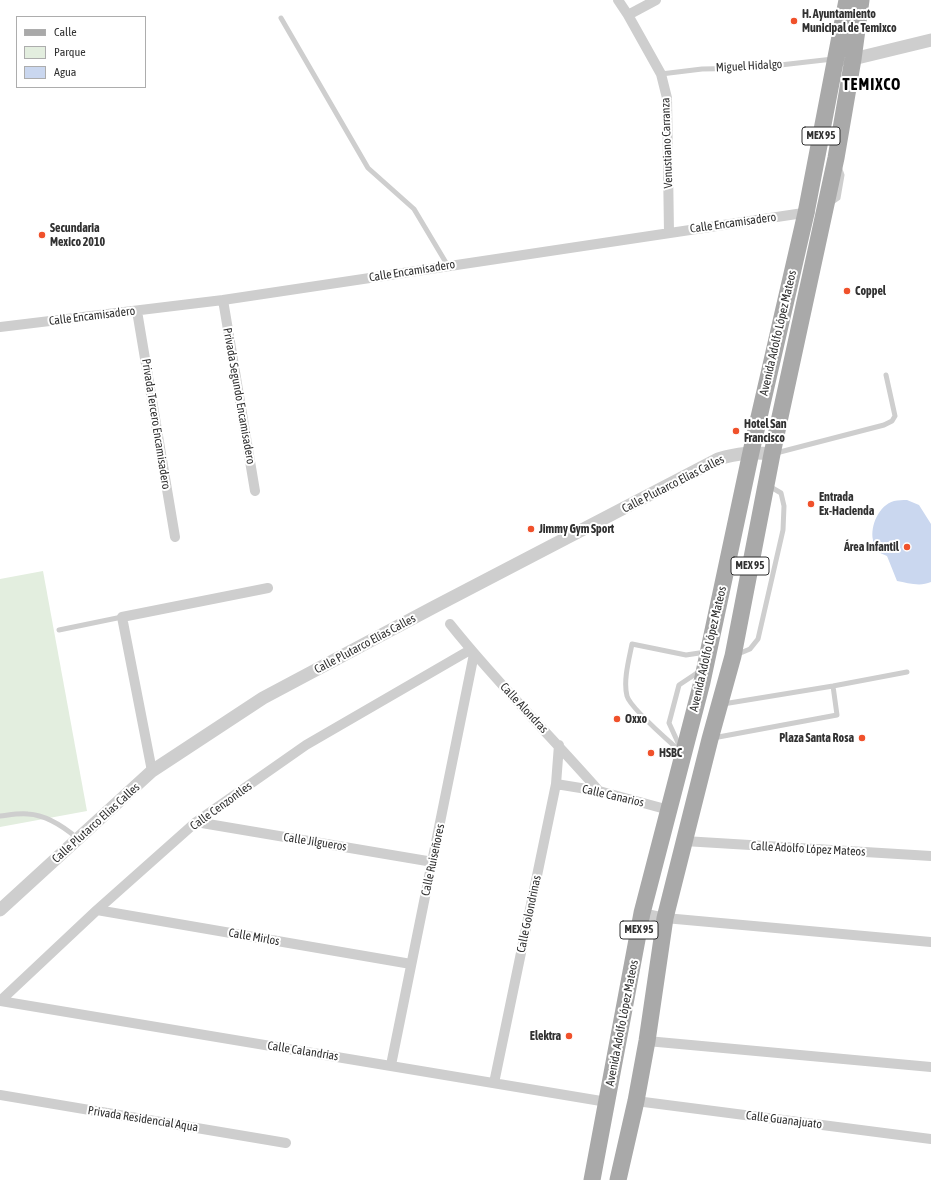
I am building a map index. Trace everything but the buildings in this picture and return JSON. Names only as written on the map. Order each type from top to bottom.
[{"type":"main road","name":"Avenida Adolfo López Mateos","points":[[618,1180],[648,1041],[665,918],[710,739],[733,656],[772,454],[836,158],[847,0]]},
{"type":"main road","name":"Avenida Adolfo López Mateos","points":[[592,1180],[642,913],[705,667],[751,452],[806,213],[844,59],[861,0]]},
{"type":"main road","points":[[705,667],[725,687]]},
{"type":"street","name":"Venustiano Carranza","points":[[618,0],[662,74],[667,98],[669,233]]},
{"type":"street","points":[[628,15],[656,0]]},
{"type":"street","points":[[844,59],[931,40]]},
{"type":"street","name":"Calle Encamisadero","points":[[0,327],[223,300],[825,209]]},
{"type":"street","name":"Privada Segundo Encamisadero","points":[[223,300],[255,491]]},
{"type":"street","name":"Privada Tercero Encamisadero","points":[[138,310],[175,537]]},
{"type":"street","name":"Calle Plutarco Elías Calles","points":[[0,910],[152,771],[263,698],[718,460],[735,454],[751,452],[772,454]]},
{"type":"street","points":[[152,771],[122,617],[268,588]]},
{"type":"street","name":"Calle Alondras","points":[[450,624],[472,652],[559,745],[599,791]]},
{"type":"street","name":"Calle Cenzontles","points":[[0,1001],[96,910],[196,822],[306,745],[472,652]]},
{"type":"street","name":"Calle Ruiseñores","points":[[391,1065],[433,862],[472,652]]},
{"type":"street","name":"Calle Golondrinas","points":[[494,1083],[556,784],[559,745]]},
{"type":"street","name":"Calle Canarios","points":[[556,784],[599,791],[669,810]]},
{"type":"street","name":"Calle Jilgueros","points":[[196,822],[433,862]]},
{"type":"street","name":"Calle Adolfo López Mateos","points":[[684,841],[931,856]]},
{"type":"street","name":"Calle Mirlos","points":[[96,910],[411,964]]},
{"type":"street","points":[[642,913],[665,918],[931,942]]},
{"type":"street","name":"Calle Calandrias","points":[[0,1001],[607,1102]]},
{"type":"street","points":[[648,1041],[931,1067]]},
{"type":"street","name":"Privada Residencial Aqua","points":[[0,1095],[286,1143]]},
{"type":"street","name":"Calle Guanajuato","points":[[636,1101],[931,1139]]},
{"type":"lane","points":[[281,18],[368,168],[414,209],[448,266]]},
{"type":"lane","name":"Miguel Hidalgo","points":[[662,74],[702,69],[754,68],[844,59]]},
{"type":"lane","points":[[772,454],[884,425],[892,421],[895,416],[886,375]]},
{"type":"lane","points":[[733,656],[750,649],[758,639],[783,530],[784,506],[781,493],[766,484]]},
{"type":"lane","points":[[59,630],[122,617]]},
{"type":"lane","points":[[683,755],[636,710],[627,697],[626,677],[632,644],[686,655],[705,667]]},
{"type":"lane","points":[[720,704],[833,686],[907,672]]},
{"type":"lane","points":[[710,739],[837,715],[833,686]]},
{"type":"lane","points":[[0,816],[36,814],[66,828],[78,839]]},
{"type":"green space","points":[[43,571],[87,811],[0,827],[0,579]]},
{"type":"water","points":[[907,500],[919,505],[931,524],[931,582],[923,584],[897,581],[887,556],[878,552],[873,542],[872,534],[874,523],[880,511],[889,503]]},
{"type":"place","name":"H. Ayuntamiento Municipal de Temixco","points":[[794,21]]},
{"type":"place","name":"Secundaria Mexico 2010","points":[[42,235]]},
{"type":"place","name":"Coppel","points":[[847,291]]},
{"type":"place","name":"Hotel San Francisco","points":[[736,431]]},
{"type":"place","name":"Entrada Ex-Hacienda","points":[[811,504]]},
{"type":"place","name":"Jimmy Gym Sport","points":[[531,529]]},
{"type":"place","name":"Área Infantil","points":[[907,547]]},
{"type":"place","name":"Oxxo","points":[[617,719]]},
{"type":"place","name":"Plaza Santa Rosa","points":[[862,738]]},
{"type":"place","name":"HSBC","points":[[651,753]]},
{"type":"place","name":"Elektra","points":[[569,1036]]},
{"type":"district","name":"TEMIXCO","points":[[872,85]]}]
